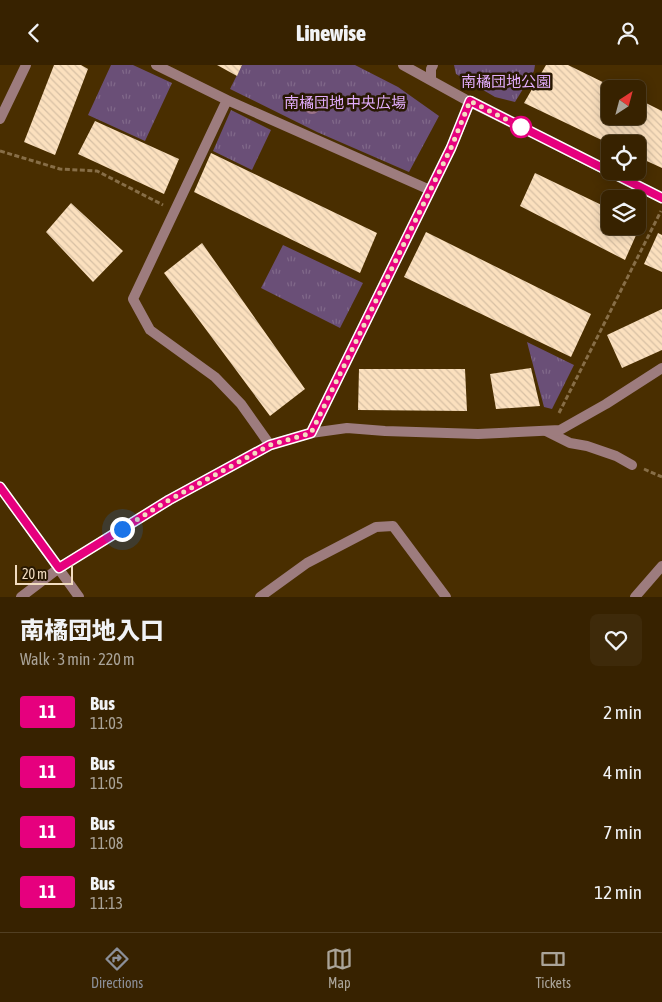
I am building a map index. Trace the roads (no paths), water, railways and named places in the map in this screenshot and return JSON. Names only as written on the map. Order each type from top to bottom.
[{"type":"street","points":[[0,119],[26,65]]},
{"type":"street","points":[[156,65],[430,190]]},
{"type":"street","points":[[402,65],[662,198]]},
{"type":"street","points":[[431,80],[433,65]]},
{"type":"street","points":[[227,99],[132,299],[150,330],[215,377],[241,404],[270,445]]},
{"type":"street","points":[[311,433],[451,148],[470,101]]},
{"type":"street","points":[[20,597],[59,568],[169,500],[270,445],[311,433],[347,428],[468,434],[560,430],[606,404],[662,368]]},
{"type":"street","points":[[546,431],[570,443],[616,456],[632,465]]},
{"type":"street","points":[[0,487],[79,597]]},
{"type":"street","points":[[260,597],[307,563],[376,527],[393,526],[446,597]]},
{"type":"street","points":[[635,597],[662,566]]},
{"type":"park label","name":"南橘団地公園","points":[[506,82]]},
{"type":"park label","name":"南橘団地 中央広場","points":[[345,103]]}]
